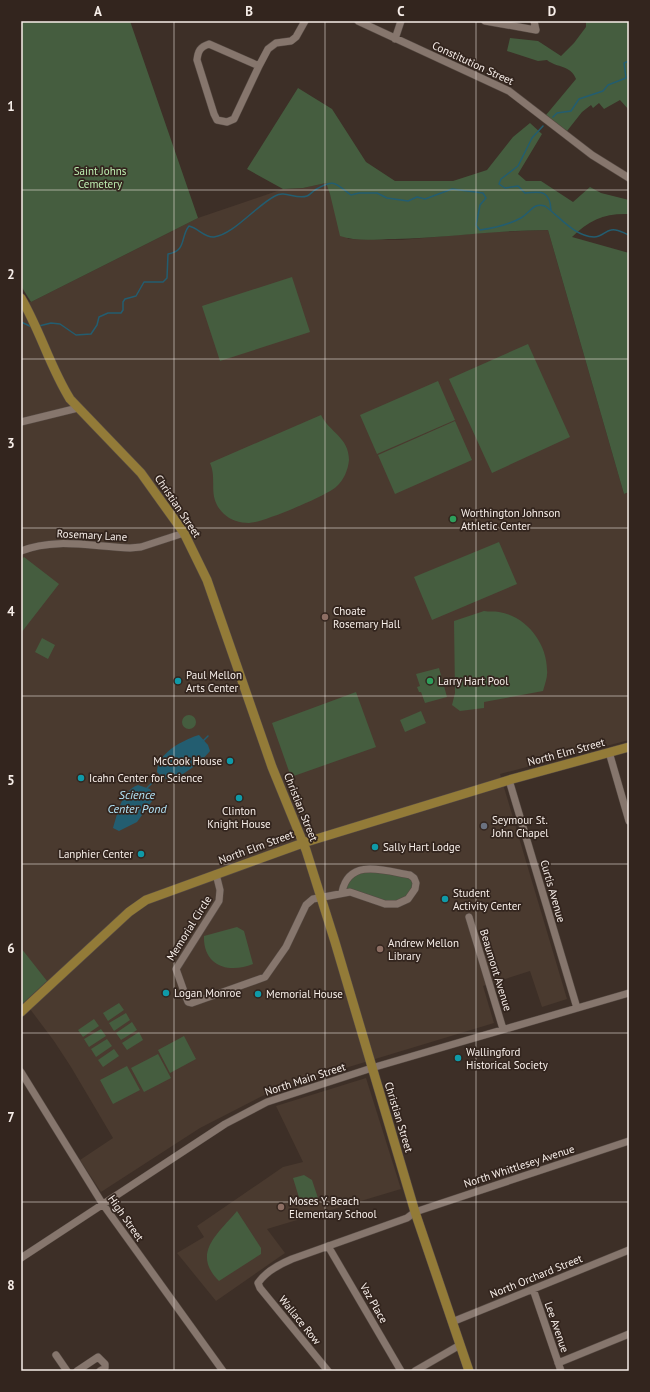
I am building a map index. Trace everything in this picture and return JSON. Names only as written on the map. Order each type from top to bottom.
[{"type":"main road","name":"Christian Street","points":[[21,298],[37,327],[62,386],[78,408],[141,473],[184,533],[210,587],[272,767],[303,843],[415,1212],[470,1371]]},
{"type":"main road","name":"North Elm Street","points":[[21,1012],[136,906],[146,900],[303,843],[509,780],[629,747]]},
{"type":"street","points":[[259,66],[209,44],[203,46],[198,52],[197,60],[217,120],[227,122],[234,119],[268,49],[276,43],[291,41],[296,37],[305,21]]},
{"type":"street","name":"Constitution Street","points":[[358,21],[509,91],[592,155],[629,178]]},
{"type":"street","points":[[395,39],[401,21]]},
{"type":"street","points":[[485,21],[536,30],[534,21]]},
{"type":"street","points":[[21,422],[78,408]]},
{"type":"street","name":"Rosemary Lane","points":[[21,551],[40,545],[57,543],[136,547],[184,533]]},
{"type":"street","points":[[609,752],[629,822]]},
{"type":"street","name":"Curtis Avenue","points":[[509,780],[577,1008]]},
{"type":"street","points":[[320,896],[350,892],[385,904],[392,904],[408,899],[415,889],[416,883],[414,878],[410,875],[374,868],[351,874],[346,880],[342,892]]},
{"type":"street","name":"Memorial Circle","points":[[216,874],[221,896],[219,901],[176,969],[186,998],[188,1002],[192,1004],[265,977],[286,947],[306,906],[320,896]]},
{"type":"street","name":"Beaumont Avenue","points":[[469,917],[503,1029]]},
{"type":"street","name":"North Main Street","points":[[21,1258],[102,1203],[225,1124],[274,1099],[372,1068],[629,993]]},
{"type":"street","name":"High Street","points":[[21,1072],[102,1203],[223,1371]]},
{"type":"street","name":"North Whittlesey Avenue","points":[[258,1283],[277,1266],[407,1218],[415,1212],[629,1141]]},
{"type":"street","name":"Vaz Place","points":[[328,1246],[401,1371]]},
{"type":"street","name":"North Orchard Street","points":[[452,1322],[629,1250]]},
{"type":"street","name":"Wallace Row","points":[[258,1283],[260,1288],[328,1371]]},
{"type":"street","name":"Lee Avenue","points":[[533,1289],[560,1371]]},
{"type":"street","points":[[558,1363],[629,1334]]},
{"type":"street","points":[[416,1371],[460,1345]]},
{"type":"street","points":[[56,1355],[67,1371]]},
{"type":"street","points":[[77,1371],[98,1357],[105,1364],[105,1368],[100,1371]]},
{"type":"shaded area","name":"Choate Rosemary Hall","points":[[326,183],[348,239],[401,240],[491,232],[548,230],[624,494],[629,492],[629,740],[500,774],[567,999],[542,1007],[530,971],[483,986],[494,1023],[276,1089],[200,1128],[101,1192],[80,1160],[113,1138],[54,1041],[24,1001],[21,1003],[21,301],[31,302],[198,218],[283,189],[303,188]]},
{"type":"shaded area","name":"Moses Y. Beach Elementary School","points":[[366,1078],[401,1189],[267,1229],[285,1253],[216,1301],[177,1253],[204,1237],[197,1226],[283,1167],[303,1162],[276,1106]]},
{"type":"green space","name":"Saint Johns Cemetery","points":[[21,21],[130,21],[198,218],[31,302],[21,286]]},
{"type":"green space","points":[[586,21],[629,21],[629,110],[620,100],[604,109],[599,103],[593,108],[591,105],[582,112],[567,131],[546,115],[576,79],[574,74],[571,71],[547,60],[538,61],[507,51],[510,38],[538,41],[561,56],[574,43],[586,27]]},
{"type":"green space","points":[[298,88],[332,109],[366,162],[395,181],[453,181],[487,170],[513,137],[530,123],[542,134],[518,174],[526,181],[541,181],[573,202],[590,187],[601,193],[629,200],[629,214],[605,216],[591,222],[572,237],[629,253],[629,492],[624,494],[548,230],[374,240],[360,240],[340,236],[326,183],[303,188],[283,189],[247,169]]},
{"type":"green space","points":[[292,277],[310,332],[220,361],[202,306]]},
{"type":"green space","points":[[528,344],[570,437],[492,473],[449,379]]},
{"type":"green space","points":[[438,381],[455,420],[377,454],[360,415]]},
{"type":"green space","points":[[321,415],[324,421],[342,440],[348,452],[348,467],[339,484],[330,491],[308,502],[256,522],[239,522],[224,514],[215,501],[213,476],[210,463]]},
{"type":"green space","points":[[455,421],[472,460],[395,494],[378,455]]},
{"type":"green space","points":[[499,542],[517,584],[432,620],[414,577]]},
{"type":"green space","points":[[24,557],[59,584],[21,633],[21,560]]},
{"type":"green space","points":[[484,611],[509,615],[518,619],[533,632],[539,641],[546,660],[546,680],[543,691],[484,702],[484,708],[460,711],[452,705],[455,693],[454,621]]},
{"type":"green space","points":[[42,638],[55,645],[48,659],[35,652]]},
{"type":"green space","name":"Larry Hart Pool","points":[[439,668],[447,697],[425,703],[421,692],[419,692],[417,687],[420,686],[416,674]]},
{"type":"green space","points":[[356,692],[376,747],[291,777],[272,723]]},
{"type":"green space","points":[[421,711],[426,723],[405,732],[400,720]]},
{"type":"green space","points":[[186,715],[192,715],[196,719],[196,725],[192,729],[186,729],[182,725],[182,719]]},
{"type":"green space","points":[[374,868],[414,878],[413,892],[403,902],[381,903],[342,890],[351,874]]},
{"type":"green space","points":[[237,927],[244,931],[253,964],[235,968],[219,965],[213,961],[208,954],[204,936]]},
{"type":"green space","points":[[21,948],[47,981],[21,1005]]},
{"type":"green space","points":[[119,1003],[124,1010],[108,1021],[103,1013]]},
{"type":"green space","points":[[126,1013],[130,1020],[114,1031],[109,1023]]},
{"type":"green space","points":[[94,1019],[99,1026],[83,1037],[78,1030]]},
{"type":"green space","points":[[132,1022],[137,1030],[121,1040],[116,1033]]},
{"type":"green space","points":[[101,1029],[106,1036],[89,1047],[84,1039]]},
{"type":"green space","points":[[139,1032],[143,1040],[127,1050],[122,1043]]},
{"type":"green space","points":[[184,1036],[196,1059],[170,1073],[158,1050]]},
{"type":"green space","points":[[107,1039],[112,1046],[96,1057],[91,1049]]},
{"type":"green space","points":[[114,1049],[119,1056],[103,1067],[98,1060]]},
{"type":"green space","points":[[158,1054],[171,1078],[144,1092],[131,1068]]},
{"type":"green space","points":[[127,1066],[140,1090],[113,1104],[100,1080]]},
{"type":"green space","points":[[304,1175],[312,1180],[318,1198],[301,1204],[293,1178]]},
{"type":"green space","points":[[237,1211],[261,1248],[261,1254],[219,1281],[211,1271],[207,1261],[207,1253],[210,1244]]},
{"type":"water","points":[[199,735],[208,745],[210,751],[191,769],[178,776],[167,779],[157,772],[158,765],[166,753],[186,740]]},
{"type":"water","name":"Science Center Pond","points":[[138,785],[150,789],[155,797],[137,822],[119,831],[113,828],[121,803],[128,792]]},
{"type":"waterway","points":[[553,117],[557,113],[571,111],[579,99],[603,91],[608,85],[626,78],[624,63],[629,61]]},
{"type":"waterway","points":[[543,126],[532,138],[518,166],[501,179],[499,184],[505,188],[518,186],[525,193],[540,192],[549,199],[551,210]]},
{"type":"waterway","points":[[39,326],[51,323],[60,324],[76,335],[91,334],[97,325],[99,317],[108,313],[121,313],[125,299],[136,296],[144,282],[163,282],[167,278],[168,254],[178,250],[181,247],[186,230],[189,226],[211,237],[221,235],[237,226],[268,200],[279,194],[303,197],[309,195],[321,186],[331,183],[338,185],[351,195],[359,193],[377,193],[387,198],[408,201],[417,197],[425,199],[452,189],[483,193],[486,198],[480,205],[476,225],[480,230],[511,223],[524,216],[537,205],[541,205],[545,206],[574,230],[587,236],[597,237],[613,230],[618,230],[629,235]]},
{"type":"waterway","points":[[21,322],[32,327]]},
{"type":"waterway","points":[[203,741],[208,736]]},
{"type":"waterway","points":[[147,788],[160,775]]},
{"type":"place","name":"Worthington Johnson Athletic Center","points":[[453,519]]},
{"type":"place","name":"Choate Rosemary Hall","points":[[325,617]]},
{"type":"place","name":"Paul Mellon Arts Center","points":[[178,681]]},
{"type":"place","name":"Larry Hart Pool","points":[[430,681]]},
{"type":"place","name":"McCook House","points":[[230,761]]},
{"type":"place","name":"Icahn Center for Science","points":[[81,778]]},
{"type":"place","name":"Clinton Knight House","points":[[239,798]]},
{"type":"place","name":"Seymour St. John Chapel","points":[[484,826]]},
{"type":"place","name":"Sally Hart Lodge","points":[[375,847]]},
{"type":"place","name":"Lanphier Center","points":[[141,854]]},
{"type":"place","name":"Student Activity Center","points":[[445,899]]},
{"type":"place","name":"Andrew Mellon Library","points":[[380,949]]},
{"type":"place","name":"Logan Monroe","points":[[166,993]]},
{"type":"place","name":"Memorial House","points":[[258,994]]},
{"type":"place","name":"Wallingford Historical Society","points":[[458,1058]]},
{"type":"place","name":"Moses Y. Beach Elementary School","points":[[281,1207]]}]
